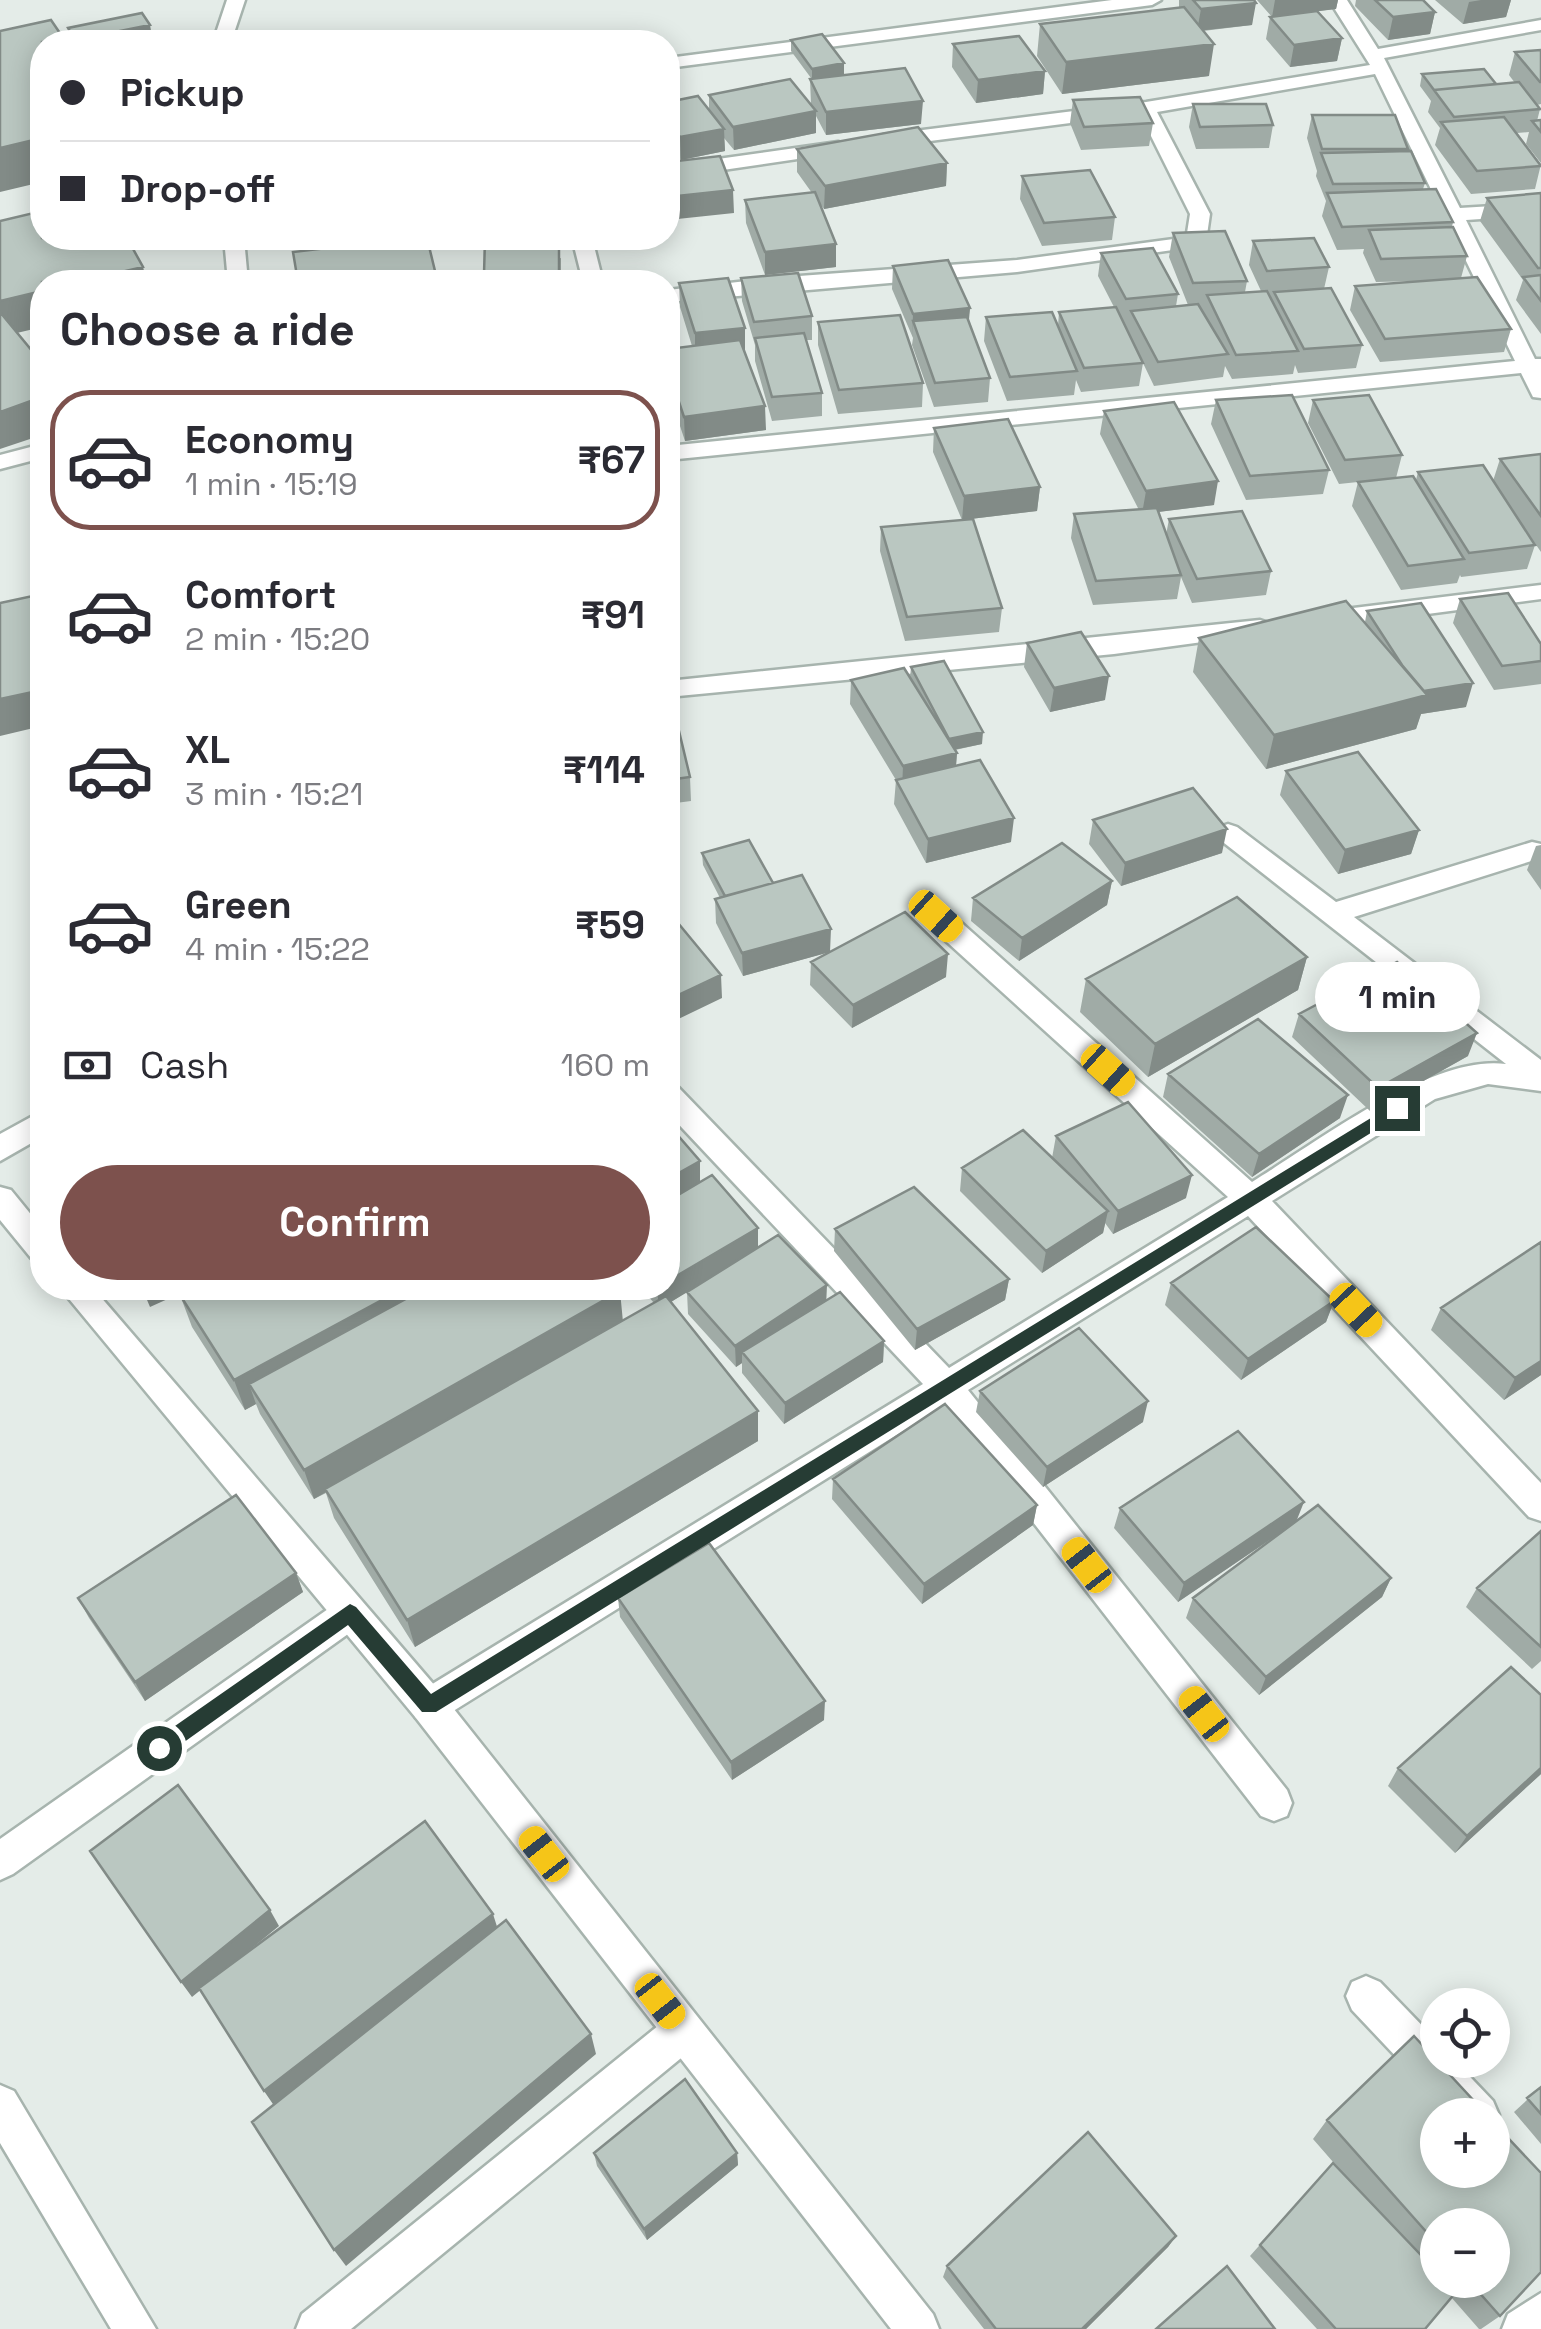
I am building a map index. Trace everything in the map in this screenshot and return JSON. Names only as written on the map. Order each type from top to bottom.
[{"type":"street","points":[[226,30],[236,0]]},
{"type":"street","points":[[680,62],[1152,0]]},
{"type":"street","points":[[1338,0],[1376,62],[1450,215],[1534,366],[1541,392]]},
{"type":"street","points":[[680,170],[940,132],[1146,108],[1541,26]]},
{"type":"street","points":[[680,295],[1017,266],[1152,251],[1187,243],[1197,235],[1200,214],[1146,108]]},
{"type":"street","points":[[1450,215],[1541,208]]},
{"type":"street","points":[[680,452],[1534,366]]},
{"type":"street","points":[[0,462],[30,454]]},
{"type":"street","points":[[680,688],[1114,646],[1541,592]]},
{"type":"street","points":[[1228,833],[1541,1078]]},
{"type":"street","points":[[1334,913],[1532,852]]},
{"type":"street","points":[[936,916],[1251,1198],[1541,1506]]},
{"type":"street","points":[[429,1706],[1426,1090],[1488,1073],[1541,1078]]},
{"type":"street","points":[[680,1108],[947,1387],[1274,1803]]},
{"type":"street","points":[[0,1149],[30,1130]]},
{"type":"street","points":[[0,1199],[30,1235]]},
{"type":"street","points":[[85,1300],[429,1706],[918,2329]]},
{"type":"street","points":[[0,1861],[350,1613]]},
{"type":"street","points":[[1366,1996],[1463,2098]]},
{"type":"street","points":[[317,2329],[683,2031]]},
{"type":"street","points":[[0,2104],[135,2329]]},
{"type":"street","points":[[1523,2329],[1541,2314]]},
{"type":"building","points":[[1193,0],[1254,0],[1256,3],[1201,9]]},
{"type":"building","points":[[1375,0],[1423,0],[1435,12],[1393,17]]},
{"type":"building","points":[[1184,7],[1214,44],[1066,62],[1040,24]]},
{"type":"building","points":[[1317,11],[1342,38],[1294,45],[1270,17]]},
{"type":"building","points":[[142,13],[150,25],[125,30],[68,28]]},
{"type":"building","points":[[51,20],[58,30],[30,30],[30,141],[0,148],[0,31]]},
{"type":"building","points":[[822,34],[844,63],[812,69],[791,40]]},
{"type":"building","points":[[1019,36],[1045,71],[978,80],[953,44]]},
{"type":"building","points":[[1541,50],[1541,82],[1540,82],[1515,52]]},
{"type":"building","points":[[905,68],[923,101],[826,112],[810,79]]},
{"type":"building","points":[[1484,69],[1496,84],[1434,90],[1422,74]]},
{"type":"building","points":[[790,79],[816,111],[733,127],[709,95]]},
{"type":"building","points":[[1519,82],[1540,109],[1454,117],[1434,90]]},
{"type":"building","points":[[698,96],[724,129],[680,137],[680,100]]},
{"type":"building","points":[[1140,97],[1153,123],[1084,127],[1073,100]]},
{"type":"building","points":[[1193,104],[1266,104],[1273,125],[1200,127]]},
{"type":"building","points":[[1312,115],[1395,115],[1408,149],[1322,149]]},
{"type":"building","points":[[1504,117],[1541,166],[1477,171],[1441,122]]},
{"type":"building","points":[[918,127],[947,163],[825,186],[797,149]]},
{"type":"building","points":[[1411,151],[1425,183],[1333,184],[1321,153]]},
{"type":"building","points":[[720,156],[733,190],[680,196],[680,161]]},
{"type":"building","points":[[1090,170],[1115,217],[1044,223],[1022,176]]},
{"type":"building","points":[[1436,189],[1453,222],[1342,227],[1327,193]]},
{"type":"building","points":[[815,192],[836,244],[765,252],[745,200]]},
{"type":"building","points":[[1541,193],[1541,268],[1538,268],[1487,198]]},
{"type":"building","points":[[30,214],[30,250],[134,250],[143,267],[30,270],[30,294],[0,301],[0,221]]},
{"type":"building","points":[[1453,227],[1467,256],[1381,259],[1369,230]]},
{"type":"building","points":[[1225,231],[1247,281],[1193,283],[1173,233]]},
{"type":"building","points":[[1314,238],[1329,267],[1267,271],[1253,241]]},
{"type":"building","points":[[1153,248],[1178,294],[1126,299],[1101,253]]},
{"type":"building","points":[[430,250],[435,270],[296,270],[293,252]]},
{"type":"building","points":[[485,250],[559,250],[559,270],[484,270]]},
{"type":"building","points":[[948,260],[970,308],[913,314],[893,266]]},
{"type":"building","points":[[798,273],[812,316],[754,322],[741,278]]},
{"type":"building","points":[[1541,275],[1541,301],[1523,277]]},
{"type":"building","points":[[1477,277],[1511,329],[1385,339],[1355,286]]},
{"type":"building","points":[[728,278],[745,328],[695,333],[680,283]]},
{"type":"building","points":[[1331,288],[1362,345],[1304,349],[1274,292]]},
{"type":"building","points":[[1267,291],[1298,351],[1236,355],[1207,295]]},
{"type":"building","points":[[1198,304],[1228,354],[1158,362],[1131,311]]},
{"type":"building","points":[[1116,307],[1143,363],[1084,368],[1059,312]]},
{"type":"building","points":[[0,312],[30,348],[30,401],[0,412]]},
{"type":"building","points":[[1052,312],[1077,371],[1010,377],[986,317]]},
{"type":"building","points":[[900,315],[923,383],[839,390],[818,322]]},
{"type":"building","points":[[967,317],[990,378],[935,383],[913,321]]},
{"type":"building","points":[[804,333],[822,393],[772,397],[755,338]]},
{"type":"building","points":[[740,340],[765,406],[684,417],[680,405],[680,348]]},
{"type":"building","points":[[1292,395],[1329,470],[1250,476],[1216,400]]},
{"type":"building","points":[[1369,395],[1402,455],[1345,460],[1313,400]]},
{"type":"building","points":[[1174,402],[1218,481],[1146,491],[1104,411]]},
{"type":"building","points":[[1008,419],[1040,487],[964,496],[934,428]]},
{"type":"building","points":[[1541,454],[1541,516],[1500,459]]},
{"type":"building","points":[[1483,465],[1535,545],[1469,553],[1418,472]]},
{"type":"building","points":[[1413,476],[1464,559],[1408,566],[1358,482]]},
{"type":"building","points":[[1157,508],[1181,575],[1096,581],[1074,514]]},
{"type":"building","points":[[1242,511],[1271,571],[1197,579],[1169,519]]},
{"type":"building","points":[[973,519],[1002,608],[907,617],[881,527]]},
{"type":"building","points":[[1508,593],[1541,644],[1541,661],[1502,666],[1460,599]]},
{"type":"building","points":[[30,597],[30,693],[0,699],[0,603]]},
{"type":"building","points":[[1346,601],[1427,695],[1274,735],[1199,638]]},
{"type":"building","points":[[1421,603],[1473,683],[1424,691],[1367,611]]},
{"type":"building","points":[[1081,632],[1109,676],[1054,688],[1027,643]]},
{"type":"building","points":[[944,661],[983,732],[949,739],[911,667]]},
{"type":"building","points":[[904,668],[957,753],[903,766],[851,680]]},
{"type":"building","points":[[680,735],[690,777],[680,778]]},
{"type":"building","points":[[1358,752],[1419,830],[1345,850],[1286,771]]},
{"type":"building","points":[[980,760],[1014,818],[928,839],[896,780]]},
{"type":"building","points":[[1193,788],[1227,829],[1125,863],[1093,820]]},
{"type":"building","points":[[749,840],[773,883],[725,896],[702,853]]},
{"type":"building","points":[[1062,843],[1112,881],[1022,938],[973,898]]},
{"type":"building","points":[[802,875],[831,929],[742,953],[715,899]]},
{"type":"building","points":[[1237,897],[1307,957],[1155,1044],[1086,979]]},
{"type":"building","points":[[905,912],[948,954],[853,1005],[811,962]]},
{"type":"building","points":[[680,925],[721,975],[680,994]]},
{"type":"building","points":[[1397,962],[1477,1033],[1378,1088],[1299,1014]]},
{"type":"building","points":[[1258,1019],[1348,1095],[1259,1154],[1168,1074]]},
{"type":"building","points":[[1128,1102],[1192,1175],[1118,1211],[1056,1136]]},
{"type":"building","points":[[1023,1130],[1108,1211],[1046,1251],[962,1168]]},
{"type":"building","points":[[680,1138],[700,1161],[680,1172]]},
{"type":"building","points":[[712,1175],[758,1228],[680,1274],[680,1194]]},
{"type":"building","points":[[914,1187],[1009,1279],[917,1329],[835,1229]]},
{"type":"building","points":[[1256,1227],[1334,1301],[1248,1359],[1171,1283]]},
{"type":"building","points":[[778,1235],[827,1285],[735,1346],[687,1292]]},
{"type":"building","points":[[1541,1242],[1541,1361],[1515,1378],[1441,1308]]},
{"type":"building","points":[[840,1292],[884,1341],[785,1403],[742,1352]]},
{"type":"building","points":[[183,1300],[382,1300],[234,1380]]},
{"type":"building","points":[[404,1300],[604,1300],[304,1470],[249,1384]]},
{"type":"building","points":[[659,1300],[669,1300],[758,1411],[407,1620],[325,1489]]},
{"type":"building","points":[[1079,1328],[1148,1401],[1047,1467],[980,1391]]},
{"type":"building","points":[[945,1404],[1037,1505],[924,1584],[833,1479]]},
{"type":"building","points":[[1238,1431],[1304,1502],[1184,1583],[1120,1508]]},
{"type":"building","points":[[236,1495],[296,1573],[135,1682],[78,1598]]},
{"type":"building","points":[[1318,1505],[1391,1578],[1266,1677],[1193,1598]]},
{"type":"building","points":[[1541,1531],[1541,1647],[1477,1588]]},
{"type":"building","points":[[709,1543],[825,1701],[731,1762],[618,1598]]},
{"type":"building","points":[[1511,1667],[1541,1695],[1541,1768],[1467,1836],[1398,1768]]},
{"type":"building","points":[[178,1785],[270,1910],[181,1982],[90,1851]]},
{"type":"building","points":[[425,1821],[493,1914],[264,2091],[199,1988]]},
{"type":"building","points":[[506,1920],[591,2034],[334,2250],[252,2122]]},
{"type":"building","points":[[1414,2036],[1420,2042],[1420,2078],[1453,2078],[1471,2098],[1420,2098],[1420,2188],[1510,2188],[1510,2140],[1541,2173],[1541,2272],[1500,2316],[1484,2298],[1510,2298],[1510,2208],[1420,2208],[1420,2225],[1327,2120]]},
{"type":"building","points":[[685,2079],[737,2153],[644,2229],[594,2153]]},
{"type":"building","points":[[1541,2087],[1541,2114],[1527,2098]]},
{"type":"building","points":[[1088,2132],[1176,2236],[1082,2329],[996,2329],[947,2266]]},
{"type":"building","points":[[1333,2163],[1420,2254],[1420,2298],[1451,2298],[1425,2329],[1336,2329],[1260,2245]]},
{"type":"building","points":[[1227,2266],[1275,2329],[1156,2329]]},
{"type":"route","points":[[159,1748],[350,1613],[429,1706],[1397,1108]]}]
